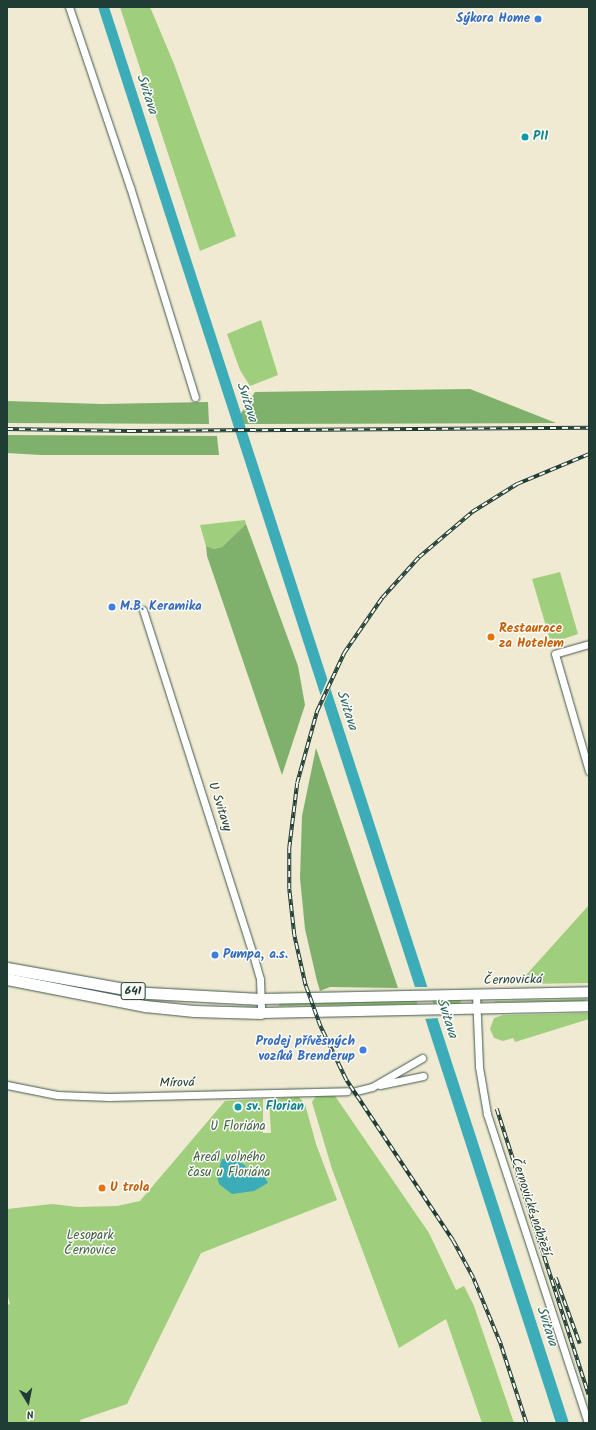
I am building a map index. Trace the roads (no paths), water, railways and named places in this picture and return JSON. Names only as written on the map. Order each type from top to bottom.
[{"type":"highway","name":"641","points":[[7,968],[148,993],[261,999]]},
{"type":"highway","name":"641","points":[[7,979],[169,1009],[261,1013]]},
{"type":"main road","name":"Černovická","points":[[261,999],[589,992]]},
{"type":"main road","name":"Černovická","points":[[261,1013],[589,1006]]},
{"type":"street","points":[[69,7],[130,187],[195,396]]},
{"type":"street","name":"U Svitavy","points":[[143,610],[252,951],[261,999],[261,1013]]},
{"type":"street","points":[[589,644],[555,654],[589,771]]},
{"type":"street","name":"Černovické nábřeží","points":[[476,994],[478,1008],[479,1067],[487,1114],[588,1423]]},
{"type":"street","points":[[372,1087],[422,1058]]},
{"type":"street","points":[[356,1091],[423,1076]]},
{"type":"street","name":"Mírová","points":[[7,1085],[57,1095],[109,1097],[348,1091]]},
{"type":"water","points":[[98,7],[109,7],[569,1423],[556,1423]]},
{"type":"water","points":[[222,1159],[231,1159],[243,1164],[255,1175],[264,1176],[268,1183],[254,1191],[232,1194],[219,1184],[217,1176]]},
{"type":"railway","points":[[7,429],[130,431],[589,428]]},
{"type":"railway","points":[[526,1423],[500,1343],[473,1278],[453,1241],[346,1080],[320,1026],[305,984],[294,935],[289,889],[289,848],[297,783],[317,711],[344,653],[382,598],[419,557],[472,512],[517,484],[589,454]]},
{"type":"railway","points":[[497,1109],[589,1395]]},
{"type":"railway","points":[[556,1278],[580,1344]]},
{"type":"place","name":"Sýkora Home","points":[[538,19]]},
{"type":"place","name":"PI1","points":[[525,137]]},
{"type":"place","name":"M.B. Keramika","points":[[112,607]]},
{"type":"place","name":"Restaurace za Hotelem","points":[[491,637]]},
{"type":"place","name":"Pumpa, a.s.","points":[[215,955]]},
{"type":"place","name":"Prodej přívěsných vozíků Brenderup","points":[[363,1050]]},
{"type":"place","name":"sv. Florian","points":[[238,1107]]},
{"type":"place","name":"U trola","points":[[102,1188]]},
{"type":"water label","name":"Svitava","points":[[147,94]]},
{"type":"water label","name":"Svitava","points":[[247,402]]},
{"type":"water label","name":"Svitava","points":[[347,710]]},
{"type":"water label","name":"Svitava","points":[[447,1018]]},
{"type":"water label","name":"Svitava","points":[[547,1326]]},
{"type":"park label","name":"U Floriána","points":[[238,1127]]},
{"type":"park label","name":"Areál volného času u Floriána","points":[[229,1166]]},
{"type":"park label","name":"Lesopark Černovice","points":[[90,1244]]}]
